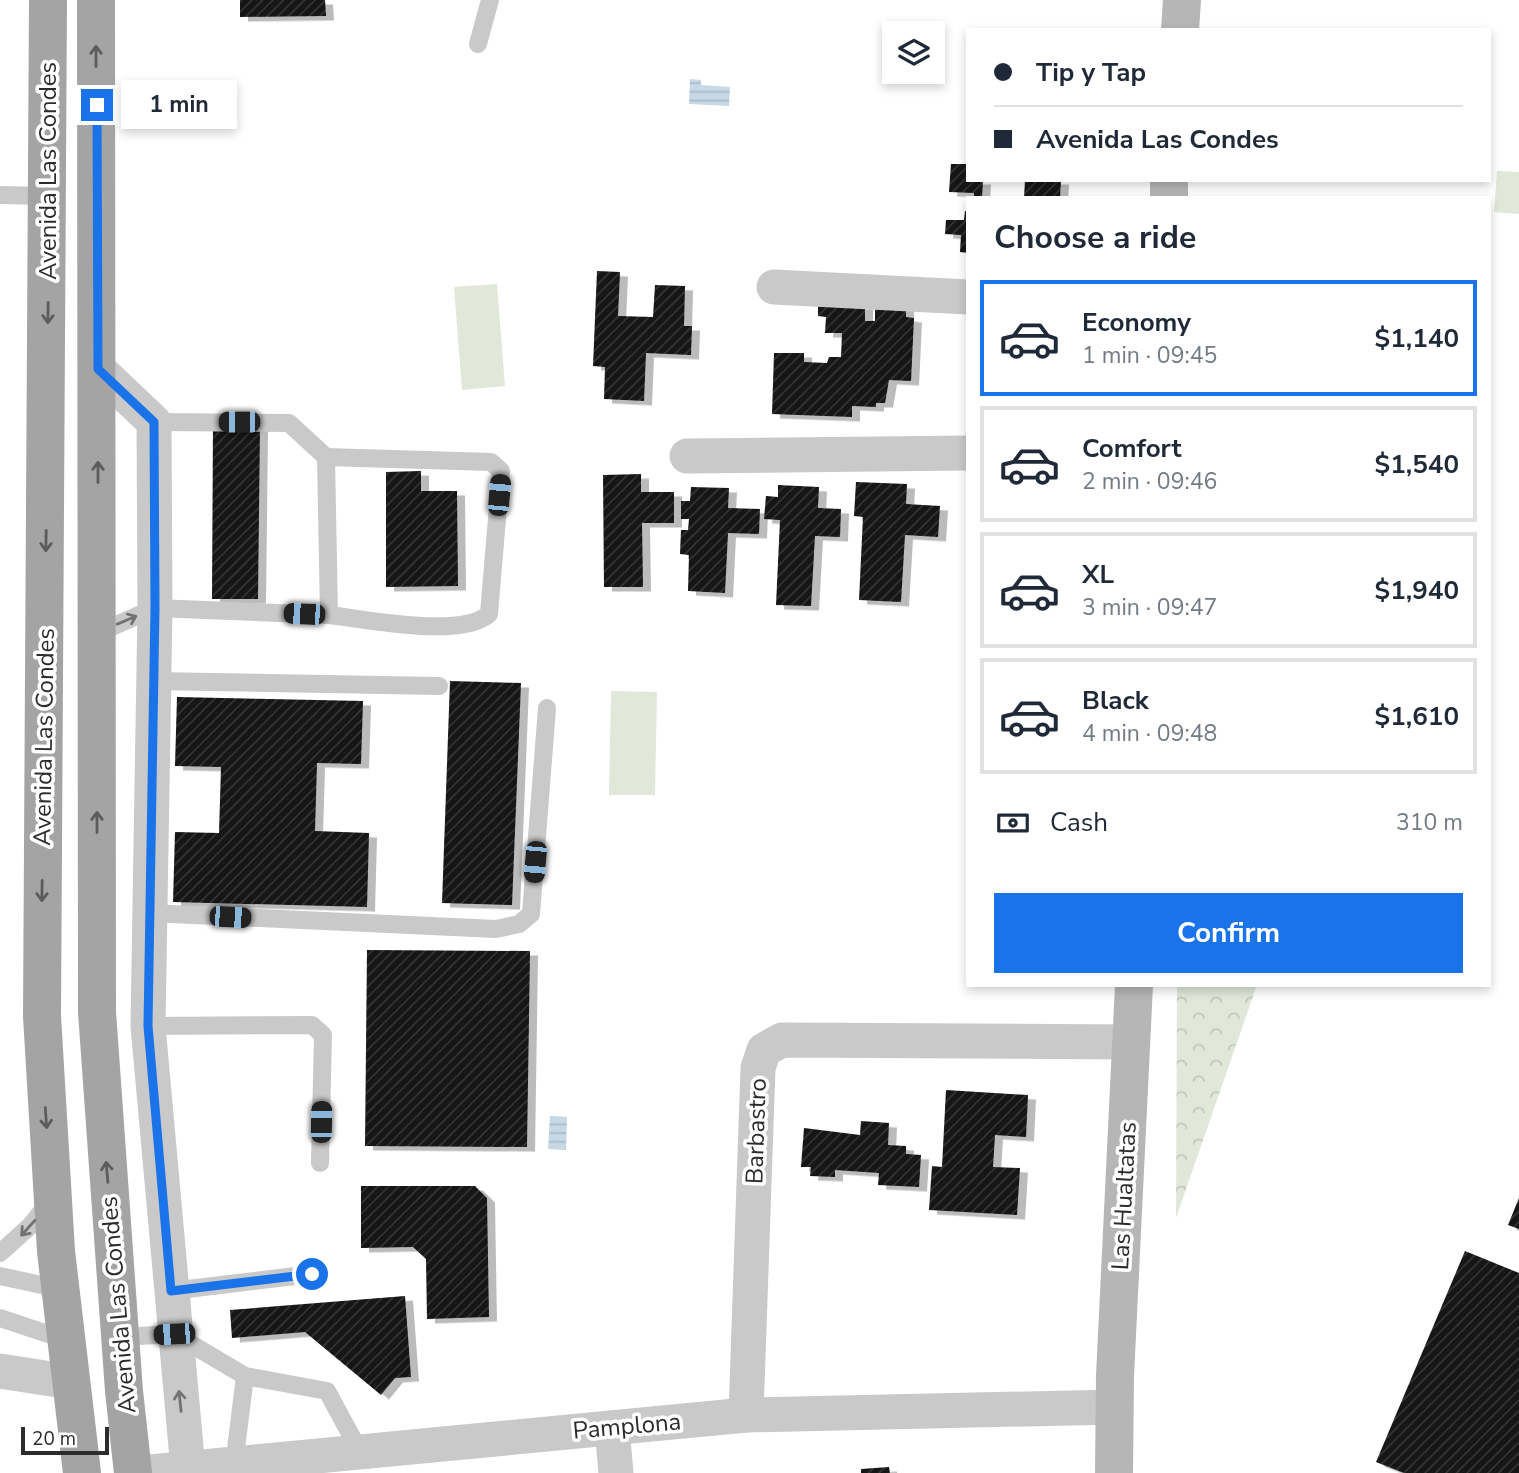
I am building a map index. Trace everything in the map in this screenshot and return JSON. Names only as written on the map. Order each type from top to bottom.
[{"type":"main road","name":"Avenida Las Condes","points":[[48,0],[49,196],[42,1016],[51,1200],[82,1473]]},
{"type":"main road","name":"Avenida Las Condes","points":[[96,0],[97,1012],[124,1391],[133,1473]]},
{"type":"main road","points":[[60,1289],[85,1311],[99,1329],[114,1359],[124,1391]]},
{"type":"street","points":[[1180,28],[1182,0]]},
{"type":"street","points":[[774,287],[966,297]]},
{"type":"street","points":[[98,369],[154,422],[155,608],[148,1026],[188,1469]]},
{"type":"street","points":[[687,456],[966,453]]},
{"type":"street","name":"Las Hualtatas","points":[[1114,1473],[1134,987]]},
{"type":"street","name":"Barbastro","points":[[746,1415],[758,1068],[764,1050],[782,1040],[1132,1042]]},
{"type":"street","points":[[0,1371],[71,1382]]},
{"type":"street","name":"Pamplona","points":[[140,1473],[746,1415],[1116,1407]]},
{"type":"street","points":[[612,1428],[616,1473]]},
{"type":"lane","points":[[478,44],[490,0]]},
{"type":"lane","points":[[0,195],[49,196]]},
{"type":"lane","points":[[98,633],[155,608],[329,615],[440,626],[480,622],[489,614],[501,471],[491,462],[326,457],[289,423],[154,422]]},
{"type":"lane","points":[[326,457],[329,615]]},
{"type":"lane","points":[[154,681],[439,686]]},
{"type":"lane","points":[[150,913],[496,929],[519,924],[531,914],[547,708]]},
{"type":"lane","points":[[148,1026],[312,1025],[323,1035],[320,1163]]},
{"type":"lane","points":[[0,1253],[30,1226],[51,1200]]},
{"type":"lane","points":[[171,1291],[312,1274]]},
{"type":"lane","points":[[0,1276],[60,1289]]},
{"type":"lane","points":[[0,1318],[66,1340]]},
{"type":"lane","points":[[120,1337],[174,1334],[245,1376],[327,1391],[360,1452]]},
{"type":"lane","points":[[234,1465],[245,1376]]},
{"type":"green space","points":[[1497,171],[1519,172],[1519,214],[1494,212]]},
{"type":"green space","points":[[497,284],[505,386],[462,390],[454,287]]},
{"type":"green space","points":[[611,691],[657,692],[655,795],[609,795]]},
{"type":"green space","points":[[1177,987],[1256,987],[1176,1218]]},
{"type":"water","points":[[690,79],[701,80],[701,85],[730,87],[729,106],[689,104]]},
{"type":"water","points":[[550,1116],[567,1117],[566,1150],[548,1149]]},
{"type":"building","points":[[240,0],[325,0],[326,16],[240,17]]},
{"type":"building","points":[[951,164],[966,164],[966,182],[983,182],[982,196],[949,192]]},
{"type":"building","points":[[1025,182],[1061,182],[1060,196],[1024,196]]},
{"type":"building","points":[[966,211],[966,253],[960,252],[961,235],[945,234],[946,220],[964,220]]},
{"type":"building","points":[[597,271],[620,272],[618,316],[653,317],[655,285],[685,286],[684,326],[692,326],[691,355],[646,353],[644,401],[604,399],[605,367],[593,366]]},
{"type":"building","points":[[818,303],[865,305],[865,321],[875,321],[875,305],[906,306],[906,317],[914,318],[911,381],[889,380],[885,403],[876,403],[876,407],[852,406],[852,417],[772,414],[774,353],[804,353],[804,362],[827,363],[829,357],[841,357],[842,333],[825,333],[826,317],[818,316]]},
{"type":"building","points":[[213,425],[260,425],[258,599],[212,599]]},
{"type":"building","points":[[421,471],[421,491],[457,491],[458,586],[386,587],[386,472]]},
{"type":"building","points":[[641,474],[641,492],[674,492],[674,523],[642,523],[643,587],[604,587],[603,475]]},
{"type":"building","points":[[856,482],[907,484],[906,504],[940,506],[938,537],[905,535],[901,602],[859,600],[863,517],[854,516]]},
{"type":"building","points":[[778,485],[819,487],[818,508],[841,509],[840,537],[815,536],[811,606],[776,605],[780,520],[764,519],[766,496],[778,497]]},
{"type":"building","points":[[691,487],[729,488],[728,508],[760,509],[759,534],[728,533],[725,593],[688,591],[689,555],[680,554],[681,530],[688,530],[689,519],[681,519],[681,501],[690,501]]},
{"type":"building","points":[[450,681],[521,683],[512,905],[442,903]]},
{"type":"building","points":[[177,697],[363,701],[361,764],[317,763],[315,831],[369,833],[367,907],[173,902],[175,832],[219,833],[221,767],[175,766]]},
{"type":"building","points":[[367,950],[530,951],[527,1147],[365,1146]]},
{"type":"building","points":[[946,1090],[1028,1095],[1026,1137],[995,1135],[993,1167],[1020,1168],[1017,1215],[929,1210],[932,1166],[942,1167]]},
{"type":"building","points":[[861,1121],[889,1123],[888,1145],[906,1146],[906,1154],[921,1155],[919,1187],[878,1185],[879,1173],[835,1170],[835,1177],[810,1176],[811,1167],[801,1167],[804,1128],[860,1135]]},
{"type":"building","points":[[361,1186],[475,1186],[487,1198],[489,1317],[427,1319],[426,1259],[413,1247],[361,1248]]},
{"type":"building","points":[[1519,1198],[1519,1229],[1508,1225]]},
{"type":"building","points":[[1465,1251],[1519,1273],[1519,1473],[1404,1473],[1376,1462]]},
{"type":"building","points":[[405,1296],[411,1377],[395,1378],[381,1395],[305,1332],[232,1338],[230,1310]]},
{"type":"building","points":[[889,1467],[890,1473],[861,1473],[861,1469]]},
{"type":"route","points":[[97,105],[98,369],[154,422],[155,608],[148,1026],[171,1291],[312,1274]]}]
